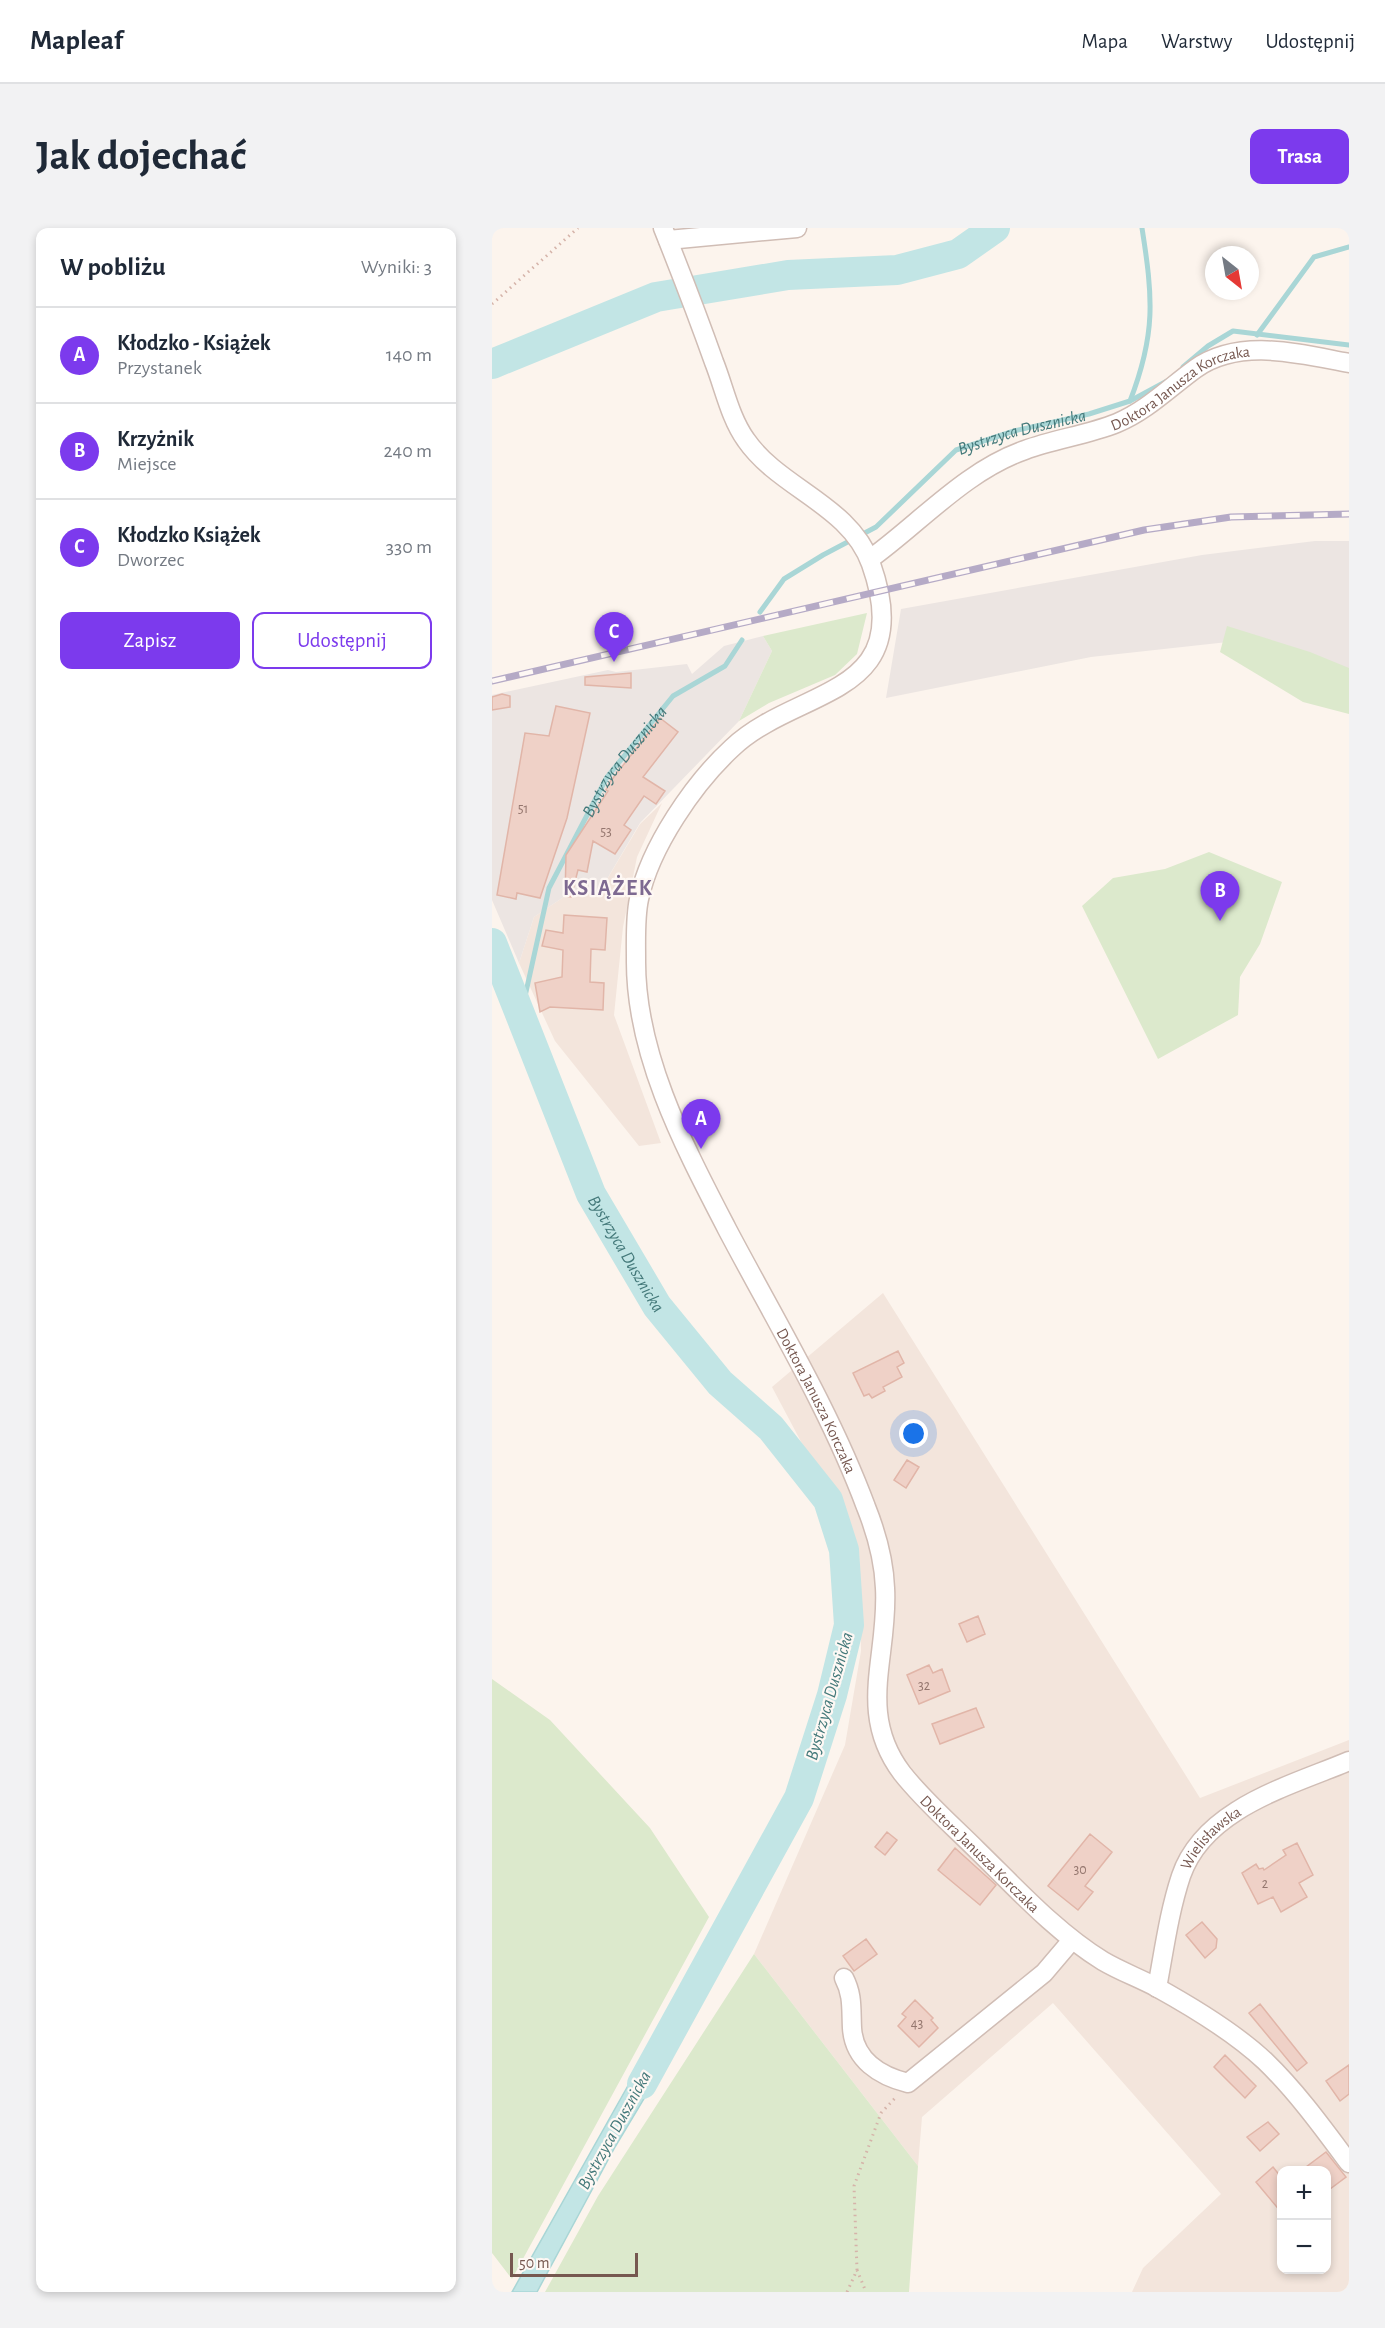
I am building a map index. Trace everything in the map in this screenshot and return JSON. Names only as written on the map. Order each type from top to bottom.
[{"type":"street","points":[[666,234],[797,228]]},
{"type":"street","name":"Doktora Janusza Korczaka","points":[[666,234],[738,428],[749,445],[767,465],[825,507],[851,530],[870,559],[881,613],[879,636],[870,659],[840,689],[761,726],[733,746],[684,802],[660,845],[639,899],[636,959],[639,1003],[656,1068],[676,1125],[702,1182],[833,1430],[866,1505],[879,1544],[885,1588],[875,1703],[881,1736],[906,1778],[1072,1940],[1107,1964],[1157,1988],[1222,2028],[1264,2061],[1309,2110],[1349,2163]]},
{"type":"street","name":"Doktora Janusza Korczaka","points":[[870,559],[957,489],[989,468],[1024,450],[1117,423],[1142,410],[1198,367],[1225,355],[1255,350],[1285,351],[1349,363]]},
{"type":"street","name":"Wielisławska","points":[[1157,1988],[1182,1874],[1199,1844],[1221,1821],[1247,1805],[1349,1761]]},
{"type":"street","points":[[844,1978],[853,2002],[852,2030],[856,2046],[870,2066],[887,2078],[908,2083],[1044,1974],[1072,1940]]},
{"type":"path","points":[[492,304],[578,228]]},
{"type":"path","points":[[866,2292],[857,2270],[854,2186],[881,2113],[908,2083]]},
{"type":"path","points":[[847,2292],[857,2270]]},
{"type":"shaded area","points":[[1315,541],[1349,541],[1349,696],[1246,640],[1091,657],[886,698],[901,609],[1202,555]]},
{"type":"shaded area","points":[[763,636],[772,651],[739,721],[640,823],[600,891],[574,890],[534,917],[519,963],[492,900],[492,695],[608,670],[616,672],[687,664],[692,674],[724,646]]},
{"type":"shaded area","points":[[662,803],[637,857],[623,927],[614,1015],[661,1143],[639,1146],[555,1041],[519,963],[534,917],[574,890],[600,891],[640,824]]},
{"type":"shaded area","points":[[883,1293],[1200,1798],[1349,1740],[1349,2292],[1132,2292],[1143,2268],[1221,2194],[1053,2003],[922,2117],[918,2166],[754,1954],[845,1745],[861,1651],[859,1551],[772,1387]]},
{"type":"green space","points":[[867,613],[857,654],[835,675],[769,703],[739,721],[772,651],[763,636]]},
{"type":"green space","points":[[1227,626],[1310,652],[1349,668],[1349,714],[1303,702],[1220,652]]},
{"type":"green space","points":[[1209,852],[1282,882],[1260,944],[1240,977],[1238,1015],[1158,1059],[1082,906],[1113,878],[1165,869]]},
{"type":"green space","points":[[492,1679],[550,1720],[650,1828],[709,1917],[512,2279],[492,2253]]},
{"type":"green space","points":[[754,1954],[918,2166],[909,2292],[545,2292],[598,2196]]},
{"type":"water","points":[[657,2034],[666,2062],[615,2147],[537,2292],[512,2292]]},
{"type":"building","points":[[631,673],[631,688],[585,685],[585,677]]},
{"type":"building","points":[[502,694],[510,696],[510,707],[492,710],[492,697]]},
{"type":"building","points":[[556,706],[590,713],[567,818],[540,898],[517,893],[516,899],[497,895],[525,733],[549,736]]},
{"type":"building","points":[[660,718],[678,732],[643,777],[665,791],[656,804],[644,796],[624,825],[631,830],[615,854],[593,841],[587,872],[578,870],[571,897],[565,896],[566,855],[608,791],[606,790],[610,782]]},
{"type":"building","points":[[564,915],[607,918],[605,950],[591,949],[590,982],[604,983],[603,1010],[550,1007],[540,1012],[535,983],[562,977],[563,950],[542,946],[546,930],[563,933]]},
{"type":"building","points":[[898,1351],[904,1363],[897,1367],[902,1377],[883,1387],[885,1391],[872,1398],[869,1394],[864,1396],[853,1373]]},
{"type":"building","points":[[907,1460],[919,1467],[906,1488],[894,1480]]},
{"type":"building","points":[[978,1616],[985,1634],[967,1642],[959,1624]]},
{"type":"building","points":[[929,1665],[933,1673],[942,1669],[950,1691],[919,1704],[907,1675]]},
{"type":"building","points":[[976,1708],[984,1727],[940,1744],[932,1724]]},
{"type":"building","points":[[887,1832],[897,1840],[885,1855],[875,1847]]},
{"type":"building","points":[[1090,1834],[1112,1852],[1085,1886],[1093,1892],[1078,1910],[1048,1886]]},
{"type":"building","points":[[1297,1843],[1313,1875],[1299,1883],[1307,1897],[1281,1912],[1273,1897],[1258,1904],[1242,1873],[1256,1864],[1259,1869],[1264,1870],[1286,1855],[1283,1850]]},
{"type":"building","points":[[955,1848],[996,1885],[980,1905],[938,1870]]},
{"type":"building","points":[[1202,1922],[1217,1939],[1216,1948],[1205,1958],[1186,1935]]},
{"type":"building","points":[[866,1939],[877,1954],[854,1971],[843,1956]]},
{"type":"building","points":[[915,2000],[933,2018],[931,2020],[938,2028],[919,2047],[898,2026],[906,2017],[902,2014]]},
{"type":"building","points":[[1260,2004],[1307,2063],[1297,2071],[1249,2013]]},
{"type":"building","points":[[1225,2055],[1256,2086],[1245,2098],[1214,2067]]},
{"type":"building","points":[[1349,2065],[1349,2094],[1340,2101],[1326,2081]]},
{"type":"building","points":[[1268,2122],[1279,2134],[1260,2151],[1247,2137]]},
{"type":"building","points":[[1326,2152],[1346,2177],[1331,2188],[1331,2166],[1307,2166]]},
{"type":"building","points":[[1273,2167],[1277,2172],[1277,2207],[1256,2182]]},
{"type":"waterway","name":"Bystrzyca Dusznicka","points":[[492,364],[656,297],[788,275],[897,270],[958,254],[995,228]]},
{"type":"waterway","name":"Bystrzyca Dusznicka","points":[[760,612],[784,579],[876,527],[956,450],[1014,431],[1089,414],[1130,401],[1144,356],[1150,316],[1150,296],[1142,228]]},
{"type":"waterway","points":[[1257,335],[1314,257],[1349,247]]},
{"type":"waterway","points":[[1183,367],[1208,346],[1233,331],[1349,345]]},
{"type":"waterway","points":[[1130,401],[1167,381]]},
{"type":"waterway","name":"Bystrzyca Dusznicka","points":[[520,1019],[549,888],[607,777],[673,696],[725,666],[742,640]]},
{"type":"waterway","name":"Bystrzyca Dusznicka","points":[[492,943],[591,1194],[657,1306],[720,1383],[771,1428],[828,1500],[844,1550],[849,1625],[832,1695],[799,1798],[642,2084]]},
{"type":"railway","points":[[492,681],[1144,530],[1231,517],[1349,514]]},
{"type":"place","name":"Kłodzko Książek","points":[[614,662]]},
{"type":"place","name":"Krzyżnik","points":[[1220,921]]},
{"type":"place","name":"Kłodzko - Książek","points":[[701,1149]]},
{"type":"district","name":"KSIĄŻEK","points":[[608,887]]}]
